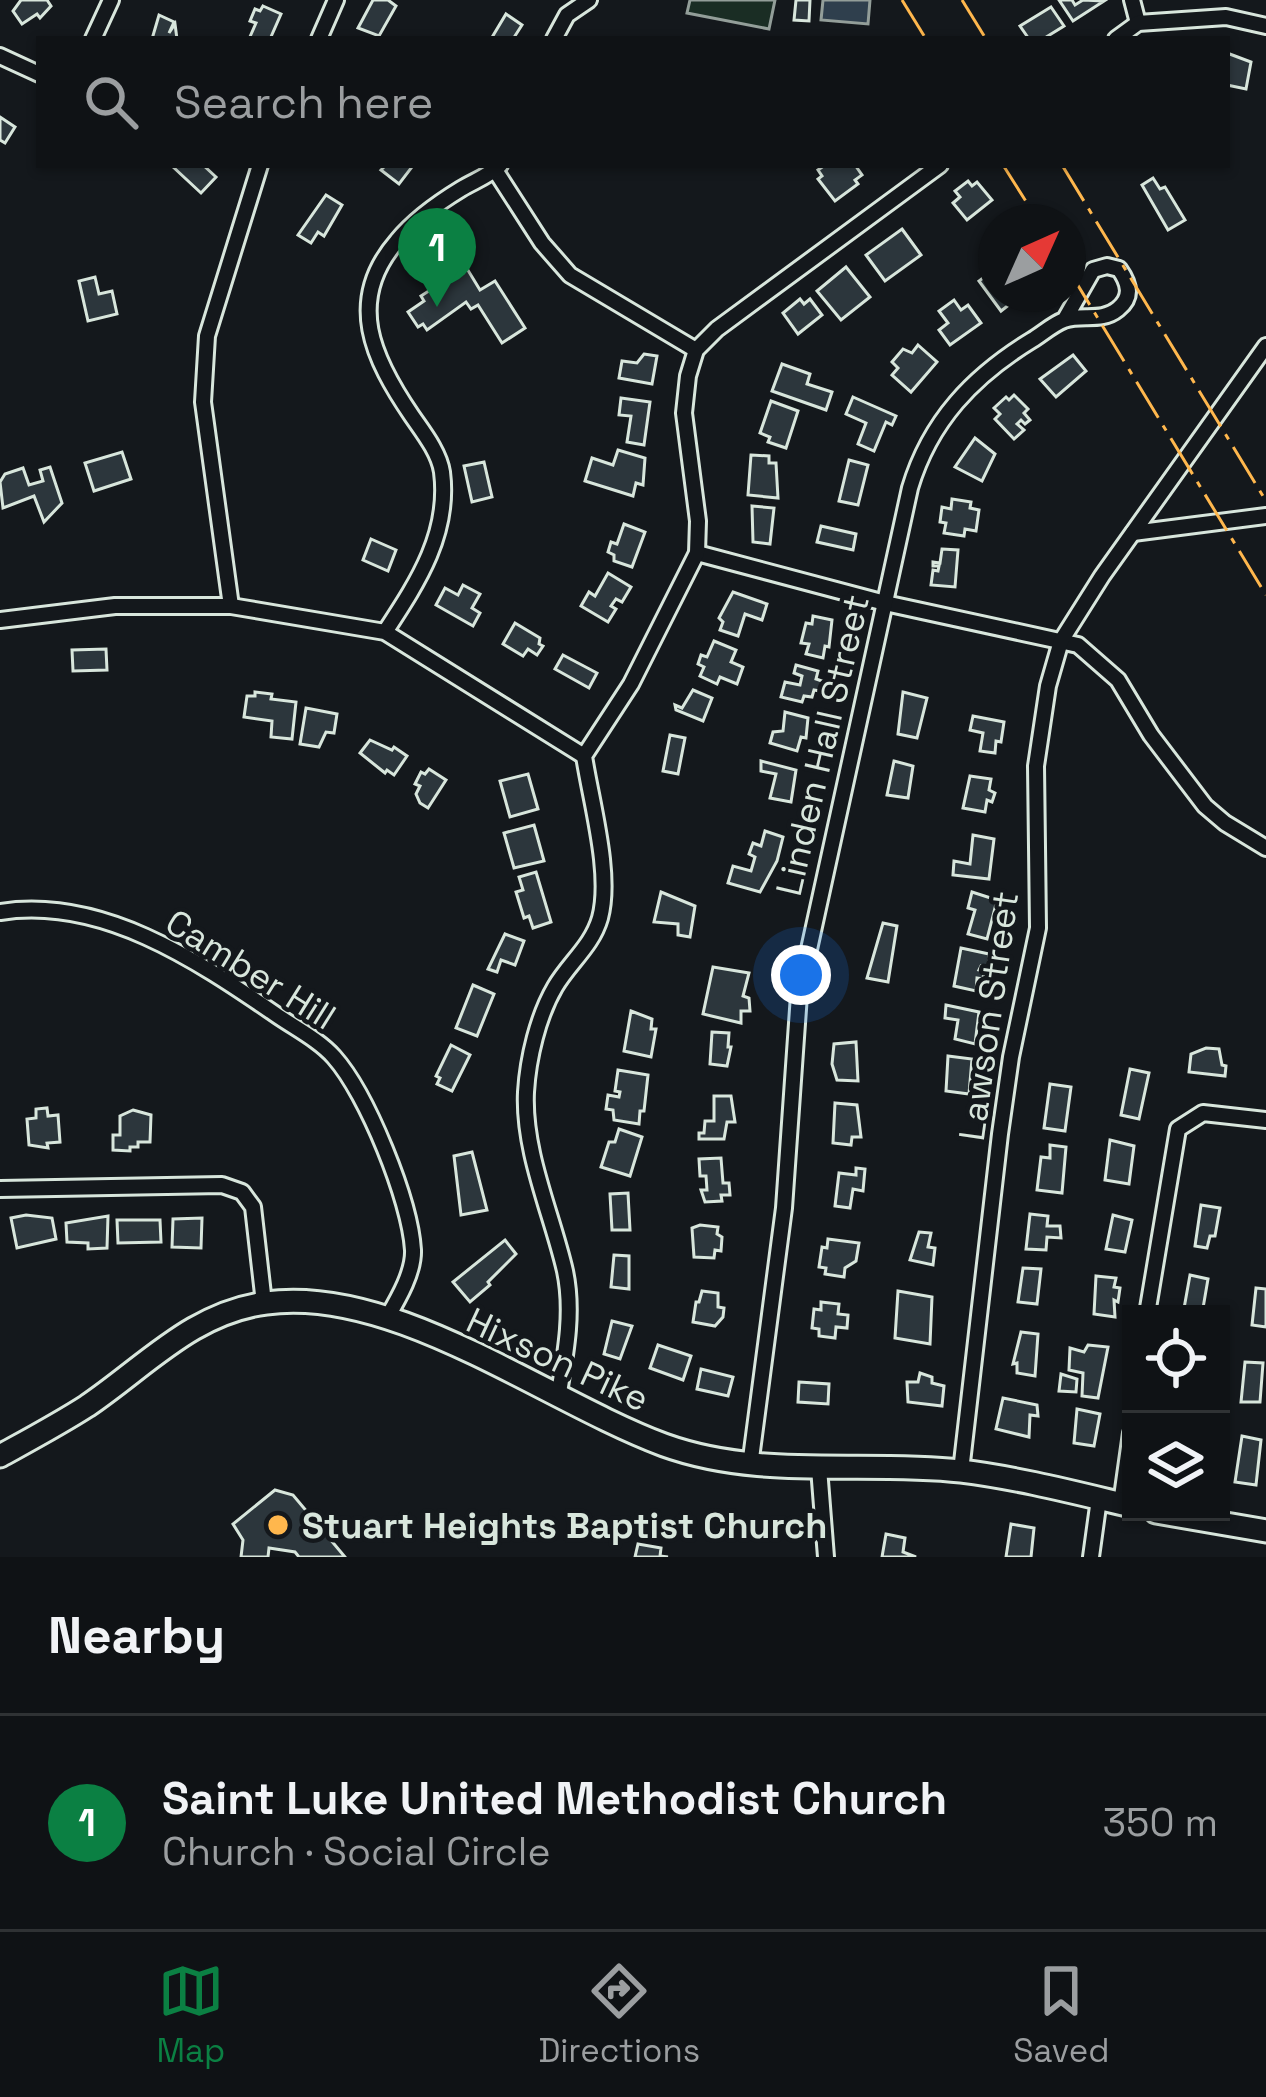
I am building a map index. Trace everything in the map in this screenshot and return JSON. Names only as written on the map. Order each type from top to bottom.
[{"type":"main road","name":"Hixson Pike","points":[[0,1456],[88,1404],[175,1337],[214,1317],[263,1303],[312,1299],[387,1318],[664,1444],[750,1466],[962,1472],[1117,1503]]},
{"type":"main road","points":[[1208,1521],[1266,1531]]},
{"type":"street","points":[[94,36],[111,0]]},
{"type":"street","points":[[320,36],[335,0]]},
{"type":"street","points":[[556,36],[567,15],[589,0]]},
{"type":"street","points":[[1132,0],[1138,23]]},
{"type":"street","points":[[1120,36],[1138,23],[1226,17],[1266,26]]},
{"type":"street","points":[[0,56],[36,73]]},
{"type":"street","points":[[231,606],[203,401],[207,336],[259,168]]},
{"type":"street","points":[[385,632],[425,569],[436,538],[443,490],[441,466],[386,377],[371,340],[368,296],[395,242],[427,213],[497,168],[542,243],[570,275],[696,350]]},
{"type":"street","points":[[559,1398],[569,1307],[565,1272],[530,1135],[526,1094],[539,1024],[555,986],[599,923],[605,894],[584,755],[631,684],[697,554],[698,521],[684,412],[688,376],[696,350],[764,291],[936,168]]},
{"type":"street","name":"Linden Hall Street","points":[[750,1466],[784,1208],[799,995],[910,488],[929,437],[952,405],[983,375],[1066,319],[1094,270],[1119,269],[1128,281],[1128,295],[1120,307],[1103,317],[1066,319]]},
{"type":"street","name":"Lawson Street","points":[[962,1472],[1011,1057],[1038,928],[1036,766],[1048,686],[1061,641],[1264,350]]},
{"type":"street","points":[[1133,533],[1266,516],[1266,526]]},
{"type":"street","points":[[697,554],[885,603],[1078,645],[1104,664],[1186,784],[1225,824],[1266,848]]},
{"type":"street","points":[[0,620],[115,605],[231,606],[385,632],[584,755]]},
{"type":"street","name":"Camber Hill","points":[[0,912],[28,907],[128,929],[178,951],[331,1053],[361,1091],[402,1204],[413,1253],[401,1294],[387,1318]]},
{"type":"street","points":[[1149,1305],[1178,1129],[1203,1113],[1266,1120]]},
{"type":"street","points":[[0,1189],[222,1185],[242,1192],[253,1207],[263,1303]]},
{"type":"street","points":[[819,1468],[826,1557]]},
{"type":"street","points":[[1091,1557],[1117,1503]]},
{"type":"green space","points":[[690,0],[775,0],[769,29],[687,13]]},
{"type":"water","points":[[823,0],[870,0],[868,24],[821,20]]},
{"type":"building","points":[[21,0],[47,0],[51,6],[40,18],[37,14],[22,24],[13,11]]},
{"type":"building","points":[[373,0],[388,0],[396,6],[379,36],[358,28]]},
{"type":"building","points":[[796,0],[810,0],[809,21],[794,20]]},
{"type":"building","points":[[1059,0],[1072,0],[1075,5],[1083,0],[1104,1],[1073,21]]},
{"type":"building","points":[[263,6],[281,14],[271,36],[250,36],[256,23],[250,21],[255,9],[260,11]]},
{"type":"building","points":[[1051,7],[1064,26],[1048,36],[1027,36],[1020,26]]},
{"type":"building","points":[[506,14],[522,25],[515,36],[493,36]]},
{"type":"building","points":[[159,15],[174,22],[169,33],[175,24],[177,36],[153,36]]},
{"type":"building","points":[[1230,54],[1251,62],[1246,89],[1230,86]]},
{"type":"building","points":[[0,117],[15,127],[5,143],[0,140]]},
{"type":"building","points":[[174,168],[206,168],[216,177],[201,193]]},
{"type":"building","points":[[383,168],[411,168],[399,184]]},
{"type":"building","points":[[857,168],[862,175],[855,180],[858,184],[835,201],[818,179],[822,176],[818,170]]},
{"type":"building","points":[[1153,178],[1160,189],[1165,187],[1185,220],[1168,230],[1142,185]]},
{"type":"building","points":[[968,181],[972,186],[977,182],[992,200],[978,204],[978,211],[967,220],[953,203],[960,197],[955,191]]},
{"type":"building","points":[[326,195],[342,205],[324,236],[318,232],[311,243],[298,235]]},
{"type":"building","points":[[902,229],[921,255],[885,281],[866,255]]},
{"type":"building","points":[[466,267],[480,290],[495,281],[525,328],[502,343],[478,305],[471,309],[466,302],[427,330],[423,324],[418,327],[408,312],[424,301],[421,296]]},
{"type":"building","points":[[846,267],[870,297],[841,320],[817,291]]},
{"type":"building","points":[[95,277],[99,294],[112,291],[117,314],[88,321],[79,281]]},
{"type":"building","points":[[800,299],[804,304],[810,299],[822,315],[798,334],[783,313]]},
{"type":"building","points":[[954,300],[961,310],[968,305],[981,323],[950,345],[939,330],[948,323],[939,311]]},
{"type":"building","points":[[918,345],[937,362],[911,392],[892,375],[898,368],[892,362],[903,349],[912,353]]},
{"type":"building","points":[[644,354],[657,356],[652,384],[619,378],[622,361],[637,363]]},
{"type":"building","points":[[1073,355],[1086,371],[1056,397],[1040,379]]},
{"type":"building","points":[[782,364],[810,374],[807,384],[832,392],[826,410],[772,391]]},
{"type":"building","points":[[1014,395],[1028,409],[1024,413],[1030,420],[1017,424],[1024,430],[1014,439],[995,419],[1000,414],[994,408]]},
{"type":"building","points":[[853,397],[896,416],[892,425],[886,422],[874,451],[858,444],[866,423],[846,414]]},
{"type":"building","points":[[621,398],[650,402],[644,445],[627,442],[631,416],[619,415]]},
{"type":"building","points":[[771,401],[798,411],[786,448],[768,442],[770,437],[760,433]]},
{"type":"building","points":[[975,438],[995,454],[982,481],[955,467]]},
{"type":"building","points":[[618,450],[645,458],[643,485],[636,483],[633,496],[585,481],[592,458],[613,465]]},
{"type":"building","points":[[122,452],[131,479],[94,491],[85,463]]},
{"type":"building","points":[[751,455],[769,456],[769,463],[776,463],[778,498],[748,495]]},
{"type":"building","points":[[849,460],[868,465],[858,505],[839,501]]},
{"type":"building","points":[[484,462],[492,497],[472,502],[464,466]]},
{"type":"building","points":[[50,467],[62,503],[44,522],[34,496],[3,508],[0,482],[5,474],[23,468],[29,485],[43,481],[40,470]]},
{"type":"building","points":[[952,499],[971,502],[970,508],[979,510],[976,531],[965,529],[964,536],[944,533],[942,507],[951,509]]},
{"type":"building","points":[[752,506],[774,508],[770,544],[753,542]]},
{"type":"building","points":[[624,524],[645,532],[632,567],[614,561],[608,552],[611,542],[617,544]]},
{"type":"building","points":[[821,526],[856,534],[853,550],[817,542]]},
{"type":"building","points":[[371,539],[396,550],[388,571],[363,560]]},
{"type":"building","points":[[942,549],[958,550],[955,587],[931,585],[933,570],[938,571],[939,566],[933,562],[940,563]]},
{"type":"building","points":[[608,573],[631,587],[622,602],[616,599],[611,606],[616,609],[608,622],[581,606],[589,592],[595,596]]},
{"type":"building","points":[[463,585],[480,594],[472,608],[480,613],[473,626],[436,605],[445,588],[458,595]]},
{"type":"building","points":[[733,592],[767,604],[762,620],[745,614],[738,636],[720,630],[723,622],[719,618]]},
{"type":"building","points":[[813,616],[832,620],[823,658],[806,654],[809,644],[801,643]]},
{"type":"building","points":[[515,623],[540,638],[543,646],[537,655],[528,649],[523,656],[503,644]]},
{"type":"building","points":[[714,641],[736,650],[731,662],[743,667],[737,684],[720,677],[717,684],[700,676],[701,655],[707,657]]},
{"type":"building","points":[[106,649],[107,670],[73,671],[72,650]]},
{"type":"building","points":[[563,655],[597,673],[589,688],[555,669]]},
{"type":"building","points":[[796,665],[818,671],[816,679],[822,681],[820,691],[804,696],[802,702],[781,697],[785,682],[800,685],[802,676],[794,673]]},
{"type":"building","points":[[693,690],[712,698],[703,721],[676,710],[675,705],[682,708]]},
{"type":"building","points":[[255,692],[296,702],[292,739],[271,737],[272,721],[244,717],[247,696]]},
{"type":"building","points":[[903,692],[927,698],[917,738],[898,734]]},
{"type":"building","points":[[306,708],[337,714],[334,733],[326,732],[319,747],[300,744]]},
{"type":"building","points":[[785,712],[808,718],[806,738],[801,737],[797,751],[770,743],[773,732],[783,731]]},
{"type":"building","points":[[973,716],[1004,722],[995,753],[980,751],[983,733],[970,730]]},
{"type":"building","points":[[670,735],[685,738],[678,774],[663,771]]},
{"type":"building","points":[[370,740],[407,756],[394,775],[360,753]]},
{"type":"building","points":[[761,761],[796,770],[791,802],[770,798],[776,774],[761,771]]},
{"type":"building","points":[[894,761],[913,766],[908,798],[887,795]]},
{"type":"building","points":[[429,769],[446,780],[428,808],[420,803],[416,794],[420,786],[415,784],[421,772]]},
{"type":"building","points":[[528,774],[538,809],[510,817],[500,781]]},
{"type":"building","points":[[970,776],[991,779],[989,790],[995,793],[992,802],[987,800],[985,812],[963,808]]},
{"type":"building","points":[[534,825],[544,861],[514,868],[504,833]]},
{"type":"building","points":[[765,831],[783,837],[777,861],[760,892],[728,883],[733,866],[751,871],[755,857],[749,854],[753,843],[761,846]]},
{"type":"building","points":[[973,835],[994,839],[989,879],[953,875],[954,861],[970,864]]},
{"type":"building","points":[[536,872],[551,922],[533,928],[529,916],[524,918],[516,892],[523,890],[519,877]]},
{"type":"building","points":[[661,892],[695,906],[690,937],[678,935],[678,924],[654,922]]},
{"type":"building","points":[[972,892],[997,900],[987,939],[968,934],[975,910],[968,908]]},
{"type":"building","points":[[883,923],[897,926],[888,982],[867,978]]},
{"type":"building","points":[[505,934],[524,941],[515,965],[501,960],[497,972],[488,969]]},
{"type":"building","points":[[961,948],[989,954],[988,967],[979,970],[984,971],[983,979],[977,978],[976,991],[954,986]]},
{"type":"building","points":[[713,967],[749,973],[743,996],[749,998],[750,1011],[741,1011],[741,1023],[703,1014]]},
{"type":"building","points":[[473,985],[494,994],[477,1036],[456,1028]]},
{"type":"building","points":[[946,1005],[979,1012],[975,1044],[955,1039],[958,1020],[945,1018]]},
{"type":"building","points":[[631,1011],[652,1019],[651,1029],[656,1029],[651,1057],[624,1051]]},
{"type":"building","points":[[712,1032],[729,1033],[727,1066],[710,1064]]},
{"type":"building","points":[[856,1042],[858,1081],[837,1080],[832,1064],[834,1044]]},
{"type":"building","points":[[451,1045],[470,1055],[452,1091],[437,1084],[440,1078],[436,1076]]},
{"type":"building","points":[[1219,1049],[1225,1076],[1189,1072],[1191,1054]]},
{"type":"building","points":[[948,1056],[972,1059],[969,1094],[946,1091]]},
{"type":"building","points":[[1130,1069],[1149,1073],[1139,1119],[1121,1115]]},
{"type":"building","points":[[618,1070],[648,1075],[639,1124],[614,1120],[613,1110],[606,1109],[608,1095],[619,1097],[620,1092],[615,1091]]},
{"type":"building","points":[[1050,1084],[1071,1087],[1065,1131],[1044,1128]]},
{"type":"building","points":[[714,1096],[731,1096],[735,1122],[727,1122],[724,1139],[699,1139],[705,1121],[714,1121]]},
{"type":"building","points":[[835,1103],[857,1105],[861,1137],[852,1137],[851,1145],[833,1143]]},
{"type":"building","points":[[47,1108],[48,1116],[58,1115],[60,1142],[47,1143],[48,1148],[29,1145],[27,1119],[36,1118],[36,1109]]},
{"type":"building","points":[[133,1110],[151,1115],[150,1142],[138,1142],[130,1151],[113,1150],[113,1135],[120,1135],[120,1116]]},
{"type":"building","points":[[619,1129],[642,1137],[630,1176],[601,1167]]},
{"type":"building","points":[[1110,1140],[1134,1146],[1129,1184],[1105,1180]]},
{"type":"building","points":[[1050,1145],[1066,1147],[1062,1193],[1037,1190],[1041,1157],[1050,1158]]},
{"type":"building","points":[[472,1152],[487,1210],[461,1215],[454,1156]]},
{"type":"building","points":[[721,1158],[723,1183],[729,1183],[730,1195],[721,1195],[722,1201],[705,1202],[701,1190],[707,1190],[706,1176],[700,1176],[699,1159]]},
{"type":"building","points":[[856,1168],[865,1169],[863,1191],[853,1189],[850,1208],[835,1206],[839,1173],[856,1175]]},
{"type":"building","points":[[628,1193],[630,1230],[612,1230],[610,1194]]},
{"type":"building","points":[[1201,1205],[1220,1208],[1215,1236],[1210,1236],[1207,1248],[1195,1246]]},
{"type":"building","points":[[1030,1214],[1048,1216],[1047,1226],[1060,1226],[1061,1238],[1047,1237],[1046,1250],[1026,1249]]},
{"type":"building","points":[[1113,1215],[1132,1220],[1125,1252],[1106,1249]]},
{"type":"building","points":[[108,1216],[107,1248],[88,1249],[88,1243],[67,1242],[66,1223]]},
{"type":"building","points":[[11,1218],[52,1218],[56,1239],[17,1248]]},
{"type":"building","points":[[202,1218],[201,1248],[172,1247],[173,1219]]},
{"type":"building","points":[[117,1220],[160,1220],[161,1242],[118,1243]]},
{"type":"building","points":[[718,1227],[721,1251],[715,1250],[714,1258],[694,1257],[692,1228]]},
{"type":"building","points":[[919,1232],[931,1233],[928,1247],[935,1248],[933,1265],[910,1260]]},
{"type":"building","points":[[828,1239],[859,1243],[856,1261],[845,1268],[844,1277],[825,1274],[826,1268],[819,1267]]},
{"type":"building","points":[[505,1240],[516,1254],[470,1302],[453,1282]]},
{"type":"building","points":[[614,1255],[629,1256],[629,1289],[611,1287]]},
{"type":"building","points":[[1023,1268],[1041,1269],[1037,1304],[1018,1302]]},
{"type":"building","points":[[1190,1275],[1208,1279],[1204,1305],[1185,1305]]},
{"type":"building","points":[[1096,1276],[1116,1278],[1114,1287],[1120,1288],[1118,1302],[1114,1300],[1115,1317],[1094,1314]]},
{"type":"building","points":[[1256,1288],[1266,1289],[1266,1327],[1252,1325]]},
{"type":"building","points":[[702,1291],[718,1293],[718,1307],[724,1308],[715,1326],[693,1322]]},
{"type":"building","points":[[898,1291],[932,1297],[930,1344],[895,1338]]},
{"type":"building","points":[[821,1302],[839,1304],[838,1314],[848,1315],[847,1328],[836,1327],[835,1338],[819,1336],[819,1329],[812,1328],[814,1309],[821,1310]]},
{"type":"building","points":[[612,1321],[632,1326],[620,1359],[604,1354]]},
{"type":"building","points":[[1021,1332],[1038,1334],[1035,1376],[1017,1373],[1017,1363],[1013,1364]]},
{"type":"building","points":[[658,1345],[691,1356],[683,1380],[650,1368]]},
{"type":"building","points":[[1088,1345],[1108,1347],[1098,1398],[1082,1396],[1083,1373],[1069,1370],[1070,1348],[1084,1352]]},
{"type":"building","points":[[1245,1362],[1263,1363],[1260,1402],[1241,1402]]},
{"type":"building","points":[[701,1369],[733,1377],[728,1396],[697,1389]]},
{"type":"building","points":[[920,1373],[944,1386],[942,1406],[908,1402],[907,1382],[918,1382]]},
{"type":"building","points":[[1061,1374],[1077,1379],[1076,1392],[1059,1391]]},
{"type":"building","points":[[799,1382],[829,1384],[828,1404],[798,1402]]},
{"type":"building","points":[[1003,1398],[1037,1405],[1038,1416],[1030,1415],[1029,1437],[996,1429]]},
{"type":"building","points":[[1077,1409],[1100,1414],[1094,1446],[1074,1443]]},
{"type":"building","points":[[1242,1436],[1261,1440],[1256,1485],[1235,1482]]},
{"type":"building","points":[[275,1490],[293,1495],[345,1557],[299,1557],[295,1552],[269,1548],[268,1557],[241,1557],[243,1540],[233,1524]]},
{"type":"building","points":[[1011,1524],[1034,1528],[1031,1557],[1006,1557]]},
{"type":"building","points":[[886,1534],[905,1538],[903,1552],[916,1557],[882,1557]]},
{"type":"building","points":[[638,1544],[661,1548],[660,1556],[668,1557],[635,1557]]},
{"type":"power","points":[[902,0],[924,36]]},
{"type":"power","points":[[962,0],[984,36]]},
{"type":"power","points":[[1005,168],[1028,204]]},
{"type":"power","points":[[1064,168],[1266,501]]},
{"type":"power","points":[[1086,299],[1266,595]]},
{"type":"place","name":"Saint Luke United Methodist Church","points":[[437,307]]},
{"type":"place","name":"Stuart Heights Baptist Church","points":[[278,1525]]}]
